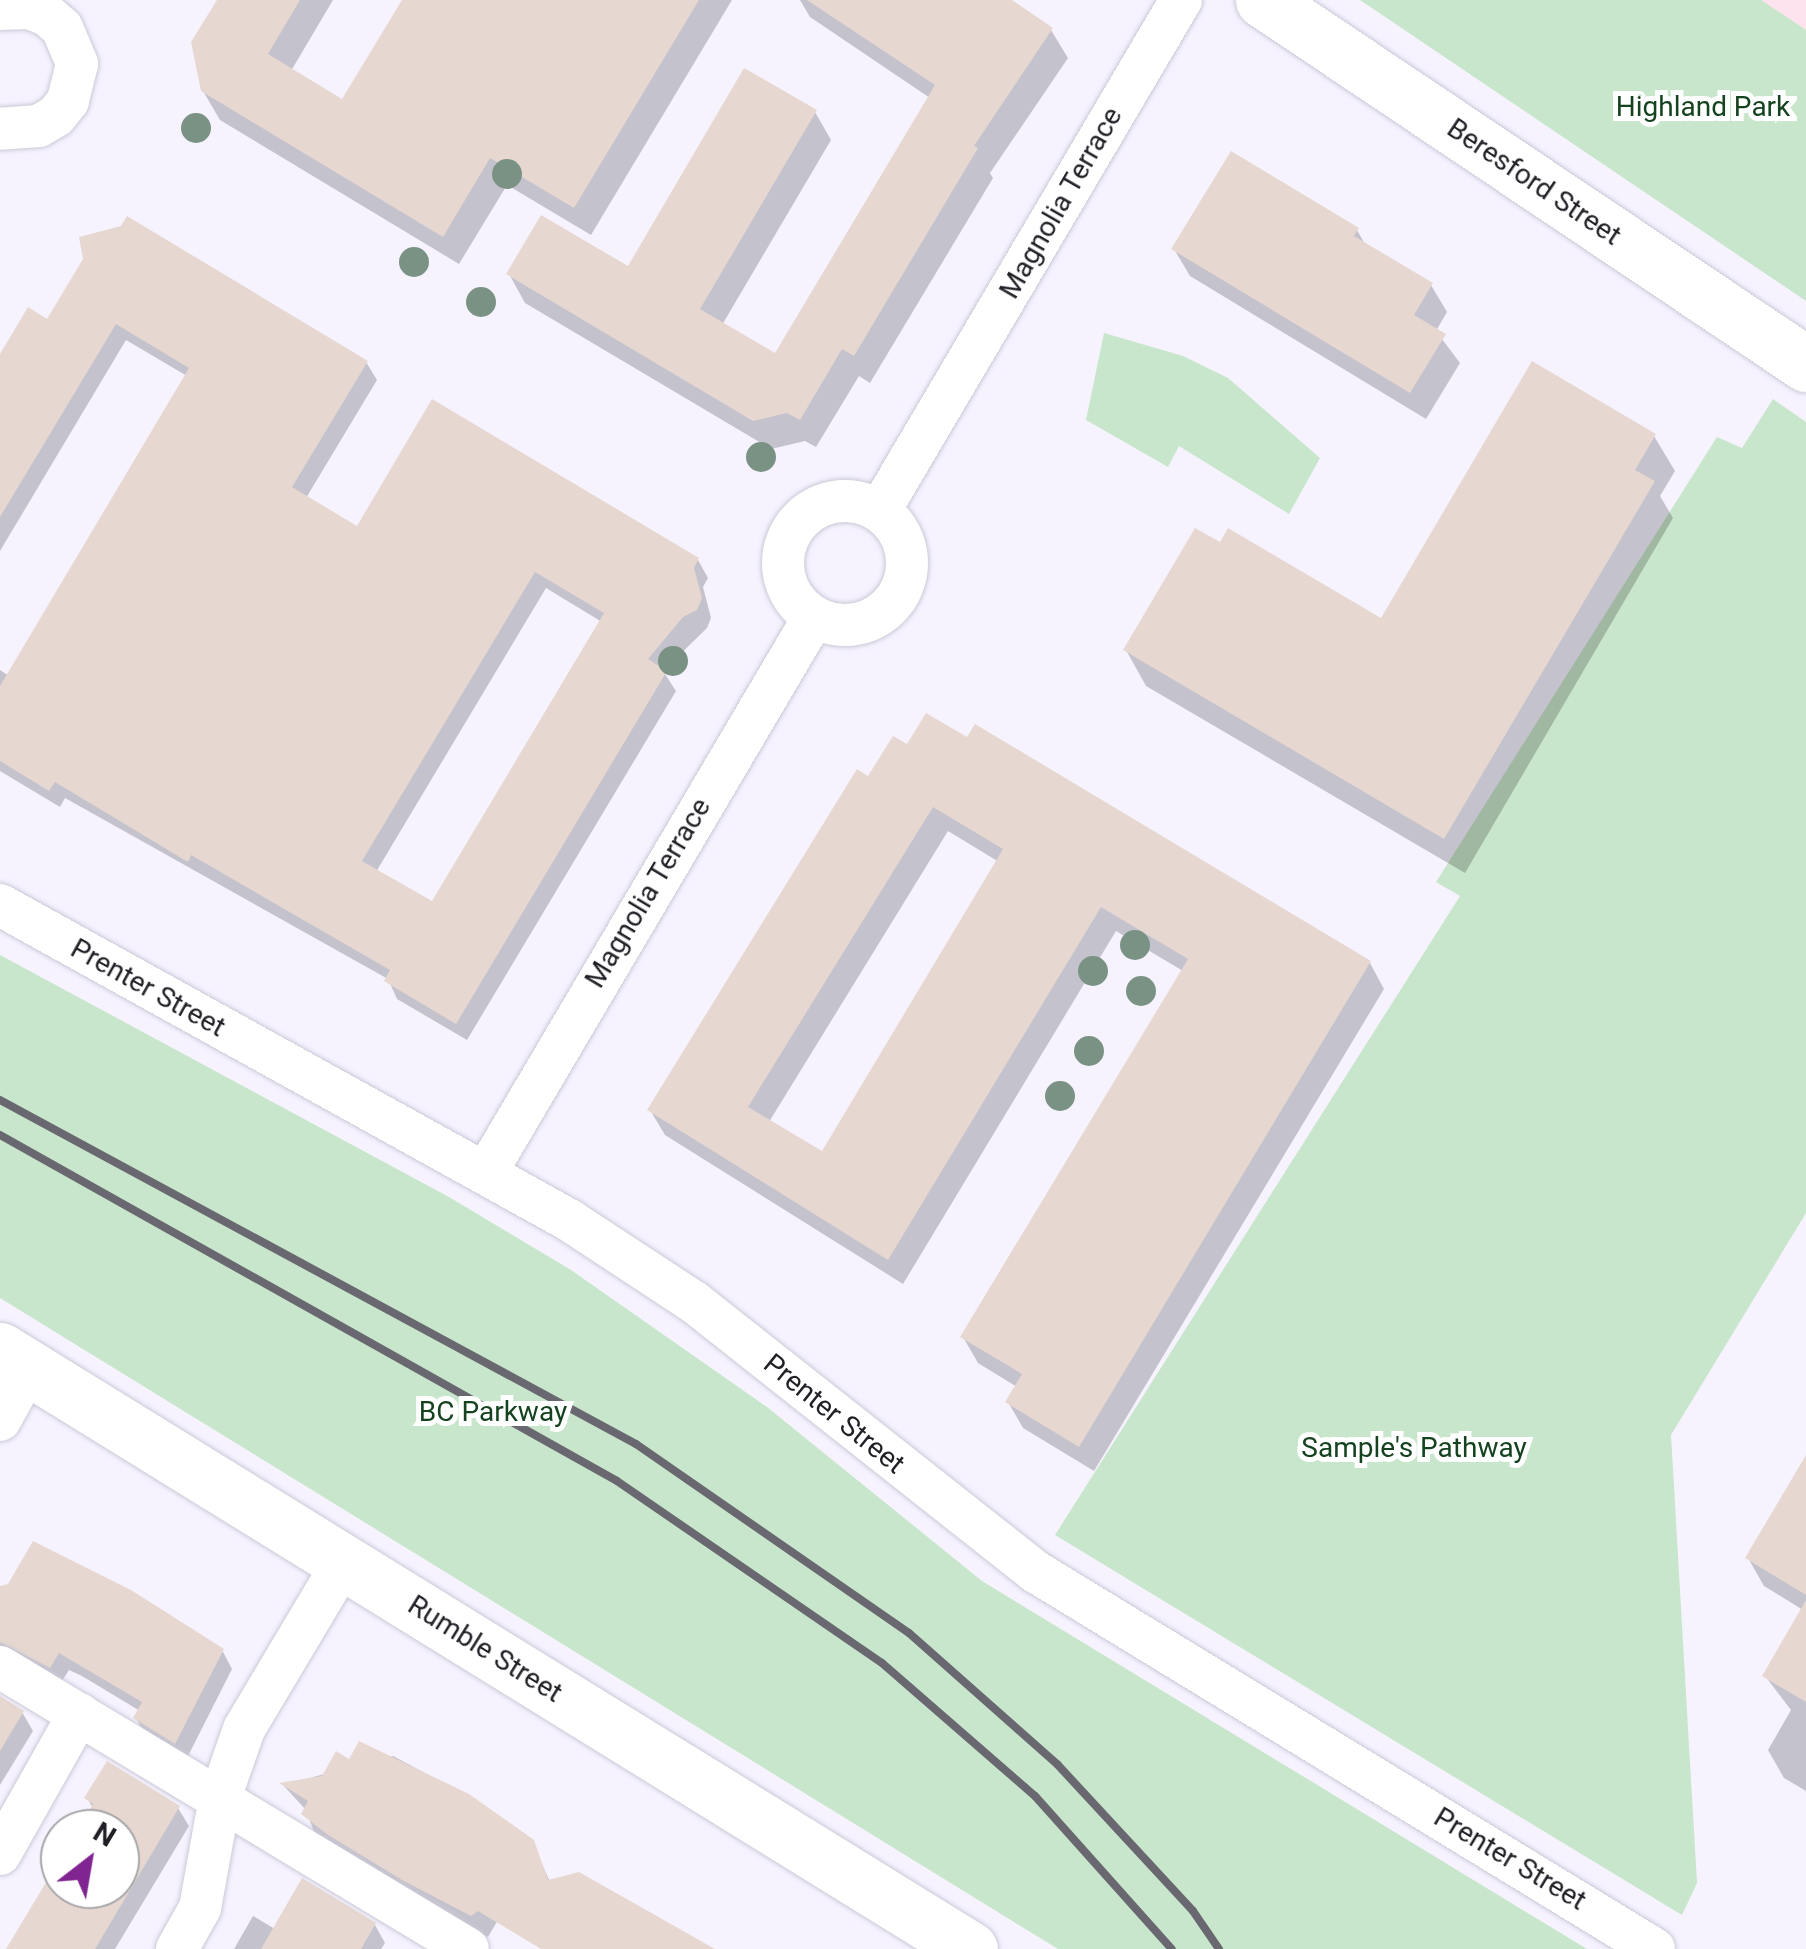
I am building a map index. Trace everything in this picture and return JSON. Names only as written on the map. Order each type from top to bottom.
[{"type":"street","name":"Magnolia Terrace","points":[[880,510],[1181,0]]},
{"type":"street","name":"Beresford Street","points":[[1262,0],[1806,364]]},
{"type":"street","points":[[0,9],[52,8],[72,44],[77,64],[68,101],[39,126],[0,129]]},
{"type":"street","points":[[839,500],[880,510],[904,542],[908,562],[896,600],[867,622],[814,618],[788,590],[782,553],[788,535],[818,506],[839,500]]},
{"type":"street","name":"Magnolia Terrace","points":[[487,1171],[814,618]]},
{"type":"street","name":"Prenter Street","points":[[0,905],[487,1171],[694,1302],[1036,1572],[1654,1949]]},
{"type":"street","points":[[0,1420],[15,1359]]},
{"type":"street","name":"Rumble Street","points":[[15,1359],[970,1949]]},
{"type":"street","points":[[177,1949],[200,1908],[220,1798],[244,1730],[344,1561]]},
{"type":"street","points":[[0,1667],[468,1949]]},
{"type":"street","points":[[0,1854],[79,1714]]},
{"type":"shaded area","points":[[1728,0],[1806,0],[1806,52]]},
{"type":"green space","name":"Highland Park","points":[[1360,0],[1761,0],[1806,30],[1806,301]]},
{"type":"green space","points":[[1104,333],[1183,356],[1228,378],[1320,458],[1289,514],[1179,446],[1168,467],[1086,420]]},
{"type":"green space","name":"Sample's Pathway","points":[[1773,399],[1806,422],[1806,1213],[1671,1435],[1697,1883],[1682,1915],[1055,1535],[1460,896],[1436,882],[1717,437],[1742,448]]},
{"type":"green space","name":"BC Parkway","points":[[0,955],[449,1197],[571,1270],[767,1407],[982,1581],[1587,1949],[1058,1949],[0,1298]]},
{"type":"building","points":[[217,0],[300,0],[268,54],[342,99],[402,0],[699,0],[574,208],[490,158],[443,237],[201,91],[191,42]]},
{"type":"building","points":[[807,0],[1012,0],[1053,28],[974,146],[978,148],[854,356],[842,349],[800,420],[787,413],[753,421],[506,274],[541,215],[628,266],[744,68],[817,110],[700,309],[775,353],[935,85]]},
{"type":"building","points":[[1231,151],[1359,228],[1354,236],[1433,283],[1414,315],[1446,334],[1410,393],[1171,249]]},
{"type":"building","points":[[127,216],[368,361],[292,487],[357,526],[432,399],[699,558],[694,568],[702,598],[697,610],[683,617],[648,659],[667,671],[456,1024],[384,981],[390,970],[191,855],[188,862],[55,782],[49,791],[0,761],[0,686],[189,368],[116,324],[0,517],[0,354],[28,307],[47,319],[83,259],[79,237],[121,226]],"holes":[[[535,572],[604,613],[432,901],[362,861]]]},
{"type":"building","points":[[1532,361],[1656,434],[1635,470],[1655,481],[1444,839],[1123,650],[1195,528],[1220,542],[1228,528],[1381,618]]},
{"type":"building","points":[[926,713],[967,737],[975,724],[1371,961],[1079,1447],[1005,1402],[1022,1374],[960,1337],[1188,959],[1101,907],[888,1260],[647,1110],[857,769],[868,776],[893,736],[907,744]],"holes":[[[933,807],[1003,849],[822,1151],[748,1107]]]},
{"type":"building","points":[[1806,1455],[1806,1595],[1745,1558]]},
{"type":"building","points":[[33,1541],[131,1590],[224,1649],[175,1744],[133,1718],[142,1702],[59,1653],[50,1668],[0,1642],[0,1586],[8,1584]]},
{"type":"building","points":[[1806,1600],[1806,1702],[1762,1676]]},
{"type":"building","points":[[0,1696],[24,1711],[0,1751]]},
{"type":"building","points":[[359,1741],[469,1794],[534,1840],[548,1880],[579,1872],[715,1949],[541,1949],[478,1911],[471,1916],[402,1880],[301,1814],[308,1801],[279,1783],[322,1776],[336,1751],[349,1759]]},
{"type":"building","points":[[107,1761],[180,1806],[140,1873],[140,1809],[90,1809],[93,1804],[84,1798]]},
{"type":"building","points":[[302,1878],[376,1923],[361,1949],[261,1949]]},
{"type":"building","points":[[40,1892],[40,1909],[119,1909],[95,1949],[6,1949]]},
{"type":"railway","points":[[0,1100],[636,1444],[909,1633],[1057,1764],[1193,1911],[1219,1949]]},
{"type":"railway","points":[[0,1135],[617,1481],[882,1663],[1035,1796],[1172,1949]]}]
